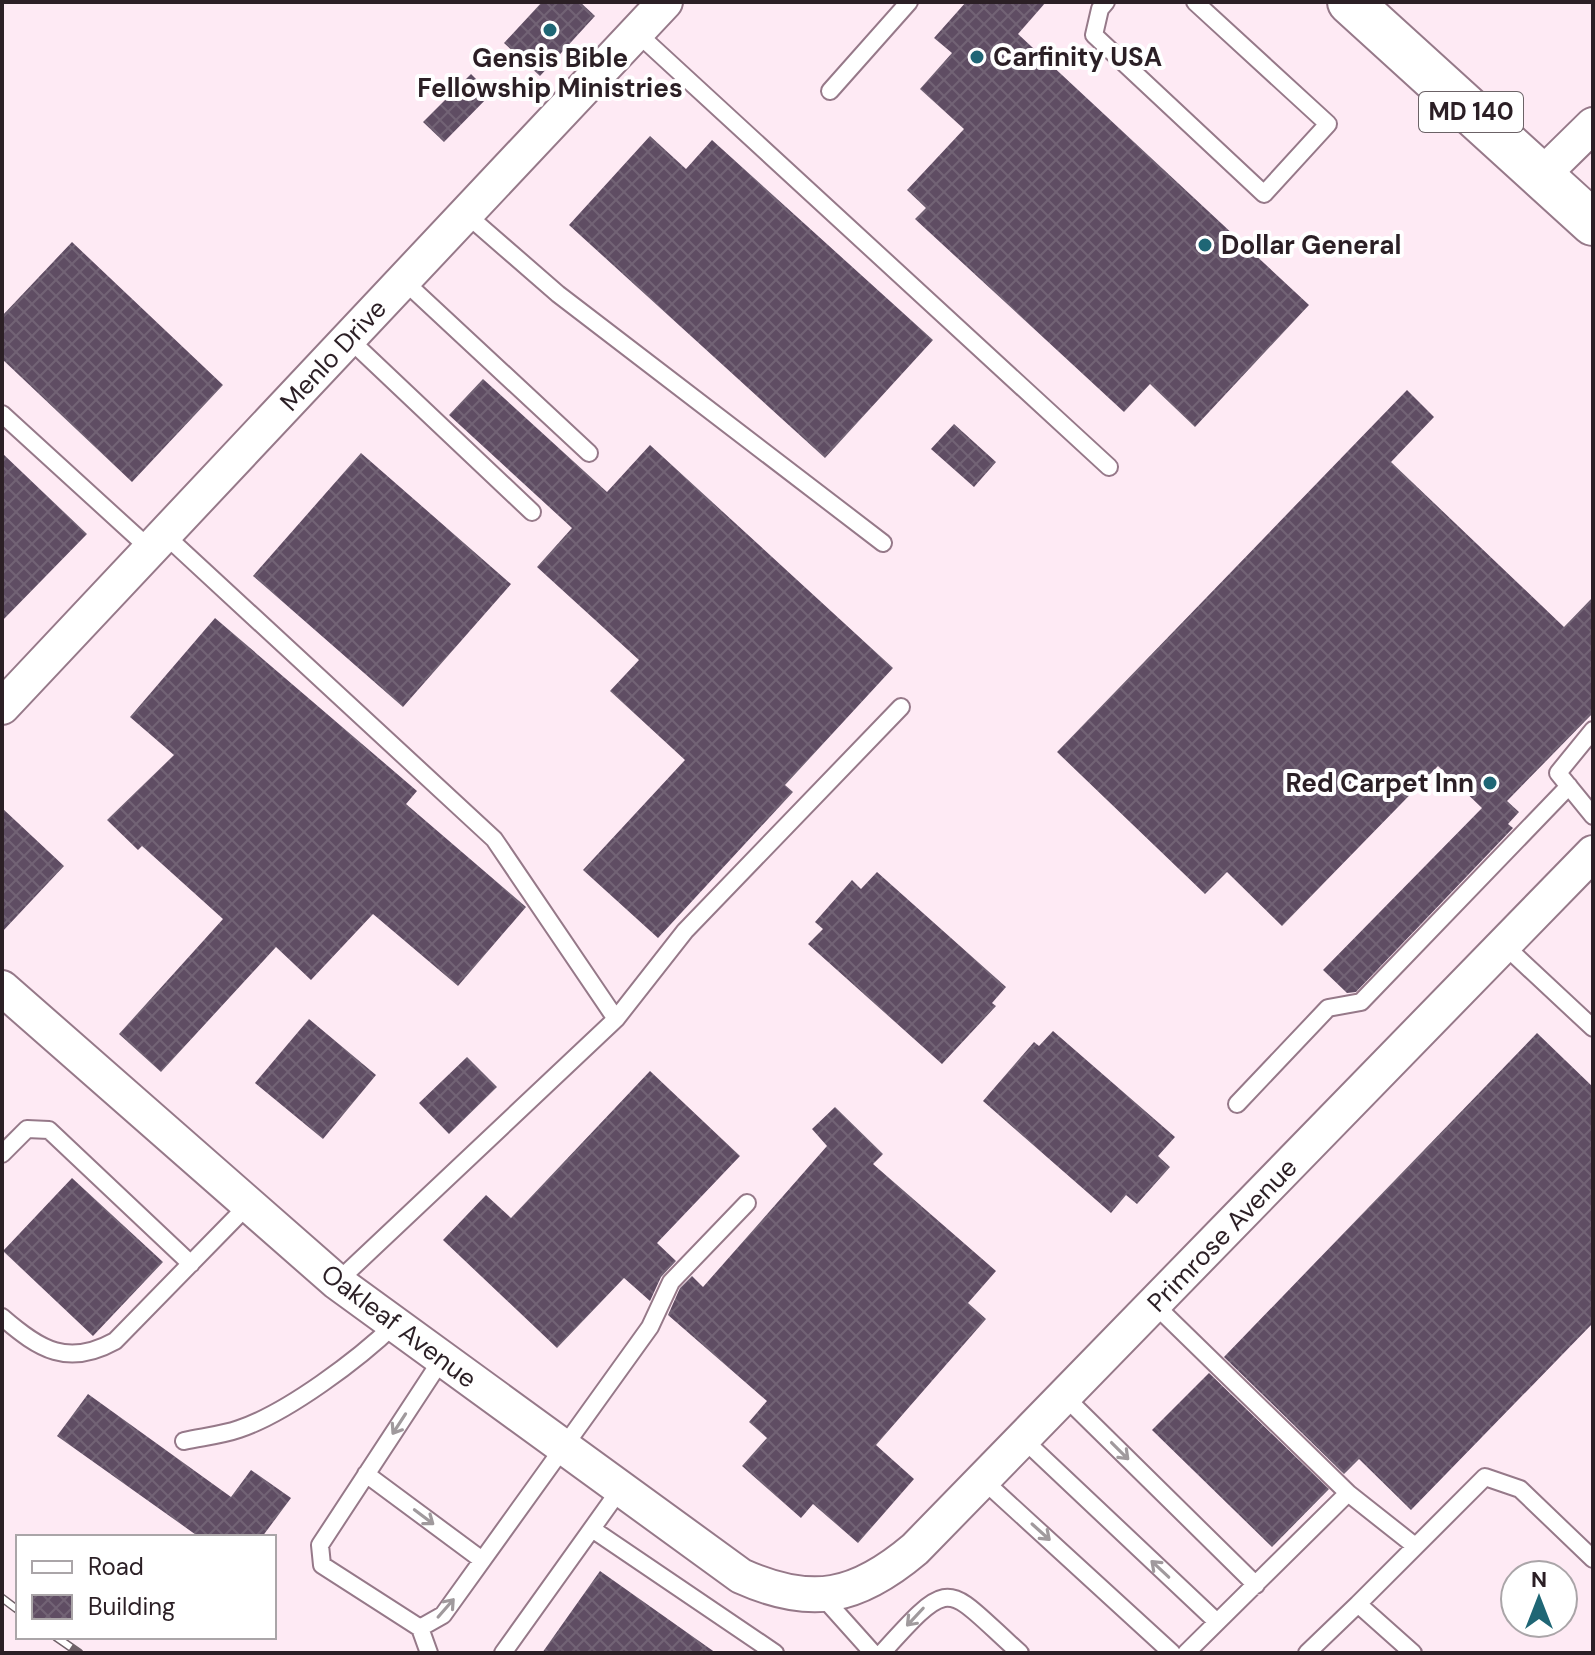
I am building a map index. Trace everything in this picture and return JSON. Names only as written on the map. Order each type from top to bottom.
[{"type":"main road","name":"MD 140","points":[[1350,2],[1593,223]]},
{"type":"street","name":"Menlo Drive","points":[[2,707],[665,2]]},
{"type":"street","points":[[1541,176],[1593,125]]},
{"type":"street","name":"Primrose Avenue","points":[[829,1595],[865,1586],[889,1571],[983,1480],[1593,853]]},
{"type":"street","name":"Oakleaf Avenue","points":[[2,988],[337,1282],[741,1576],[770,1589],[829,1595]]},
{"type":"lane","points":[[830,91],[909,2]]},
{"type":"lane","points":[[1106,2],[1100,9],[1094,35],[1264,194],[1328,124],[1195,2]]},
{"type":"lane","points":[[636,32],[1109,467]]},
{"type":"lane","points":[[466,214],[558,294],[883,543]]},
{"type":"lane","points":[[404,281],[589,453]]},
{"type":"lane","points":[[348,338],[532,512]]},
{"type":"lane","points":[[2,414],[157,542],[494,839],[616,1019]]},
{"type":"lane","points":[[337,1282],[616,1019],[685,931],[901,707]]},
{"type":"lane","points":[[1593,730],[1558,773],[1593,816]]},
{"type":"lane","points":[[1237,1104],[1328,1008],[1361,1002],[1569,786]]},
{"type":"lane","points":[[1504,945],[1593,1028]]},
{"type":"lane","points":[[2,1154],[27,1129],[49,1130],[191,1264]]},
{"type":"lane","points":[[420,1628],[443,1615],[650,1327],[671,1282],[747,1203]]},
{"type":"lane","points":[[2,1317],[29,1340],[59,1354],[93,1353],[115,1341],[249,1204]]},
{"type":"lane","points":[[1154,1304],[1348,1493],[1415,1546]]},
{"type":"lane","points":[[184,1441],[241,1429],[292,1401],[361,1357],[395,1324]]},
{"type":"lane","points":[[429,1653],[420,1628],[322,1565],[320,1545],[442,1359]]},
{"type":"lane","points":[[1064,1396],[1256,1585]]},
{"type":"lane","points":[[1023,1439],[1217,1622]]},
{"type":"lane","points":[[366,1474],[482,1560]]},
{"type":"lane","points":[[1307,1653],[1485,1477],[1520,1489],[1593,1559]]},
{"type":"lane","points":[[983,1480],[1172,1653]]},
{"type":"lane","points":[[503,1653],[621,1488]]},
{"type":"lane","points":[[1186,1653],[1348,1493]]},
{"type":"lane","points":[[592,1529],[775,1653]]},
{"type":"lane","points":[[829,1595],[873,1653]]},
{"type":"lane","points":[[882,1653],[923,1607],[942,1596],[958,1597],[1020,1653]]},
{"type":"lane","points":[[1358,1604],[1413,1653]]},
{"type":"building","name":"Gensis Bible Fellowship Ministries","points":[[542,2],[580,2],[595,16],[540,76],[504,43]]},
{"type":"building","points":[[966,2],[1046,2],[1018,34],[1309,305],[1195,427],[1150,384],[1124,412],[915,219],[926,208],[907,190],[964,129],[920,89],[952,53],[934,38]]},
{"type":"building","points":[[471,74],[491,94],[444,142],[423,122]]},
{"type":"building","points":[[650,136],[686,169],[712,140],[933,340],[825,458],[569,225]]},
{"type":"building","points":[[72,242],[223,385],[132,482],[2,359],[2,316]]},
{"type":"building","points":[[483,379],[607,492],[650,445],[893,668],[785,785],[793,792],[658,938],[583,870],[685,760],[610,691],[639,660],[537,567],[572,528],[449,415]]},
{"type":"building","points":[[1407,390],[1434,417],[1391,462],[1564,627],[1593,597],[1593,713],[1507,801],[1519,812],[1508,824],[1513,828],[1356,992],[1347,993],[1323,970],[1482,808],[1438,766],[1282,926],[1227,872],[1205,894],[1057,752]]},
{"type":"building","points":[[954,424],[996,462],[974,487],[931,449]]},
{"type":"building","points":[[2,453],[87,534],[2,621]]},
{"type":"building","points":[[361,453],[511,584],[403,707],[253,576]]},
{"type":"building","points":[[215,618],[417,791],[406,804],[526,907],[458,986],[373,914],[311,980],[276,947],[161,1072],[119,1034],[223,919],[142,846],[138,850],[107,820],[174,755],[130,717]]},
{"type":"building","points":[[2,808],[64,866],[2,932]]},
{"type":"building","points":[[877,872],[1006,987],[992,1003],[996,1006],[942,1064],[808,944],[823,929],[815,922],[852,880],[861,889]]},
{"type":"building","points":[[309,1019],[376,1075],[323,1139],[255,1083]]},
{"type":"building","points":[[1053,1031],[1175,1137],[1158,1156],[1170,1167],[1137,1204],[1126,1195],[1111,1213],[983,1101],[1034,1042],[1039,1046]]},
{"type":"building","points":[[1537,1033],[1593,1087],[1593,1323],[1411,1510],[1359,1459],[1344,1474],[1224,1357]]},
{"type":"building","points":[[467,1057],[497,1087],[449,1134],[419,1103]]},
{"type":"building","points":[[650,1071],[740,1156],[657,1243],[676,1261],[661,1277],[650,1301],[624,1278],[557,1348],[443,1240],[486,1195],[511,1218]]},
{"type":"building","points":[[835,1107],[883,1154],[873,1164],[996,1271],[968,1303],[986,1319],[876,1445],[914,1479],[858,1543],[813,1504],[801,1518],[742,1466],[767,1438],[749,1422],[767,1401],[668,1315],[680,1288],[692,1276],[703,1287],[827,1146],[812,1129]]},
{"type":"building","points":[[72,1178],[163,1262],[93,1336],[3,1251]]},
{"type":"building","points":[[1209,1373],[1329,1489],[1272,1547],[1152,1430]]},
{"type":"building","points":[[88,1394],[231,1497],[251,1470],[291,1498],[263,1535],[196,1535],[57,1436]]},
{"type":"building","points":[[600,1571],[716,1653],[542,1653]]},
{"type":"railway","points":[[2,1598],[16,1608]]},
{"type":"railway","points":[[59,1639],[79,1653]]},
{"type":"place","name":"Gensis Bible Fellowship Ministries","points":[[550,30]]},
{"type":"place","name":"Carfinity USA","points":[[977,57]]},
{"type":"place","name":"Dollar General","points":[[1205,245]]},
{"type":"place","name":"Red Carpet Inn","points":[[1490,783]]}]
